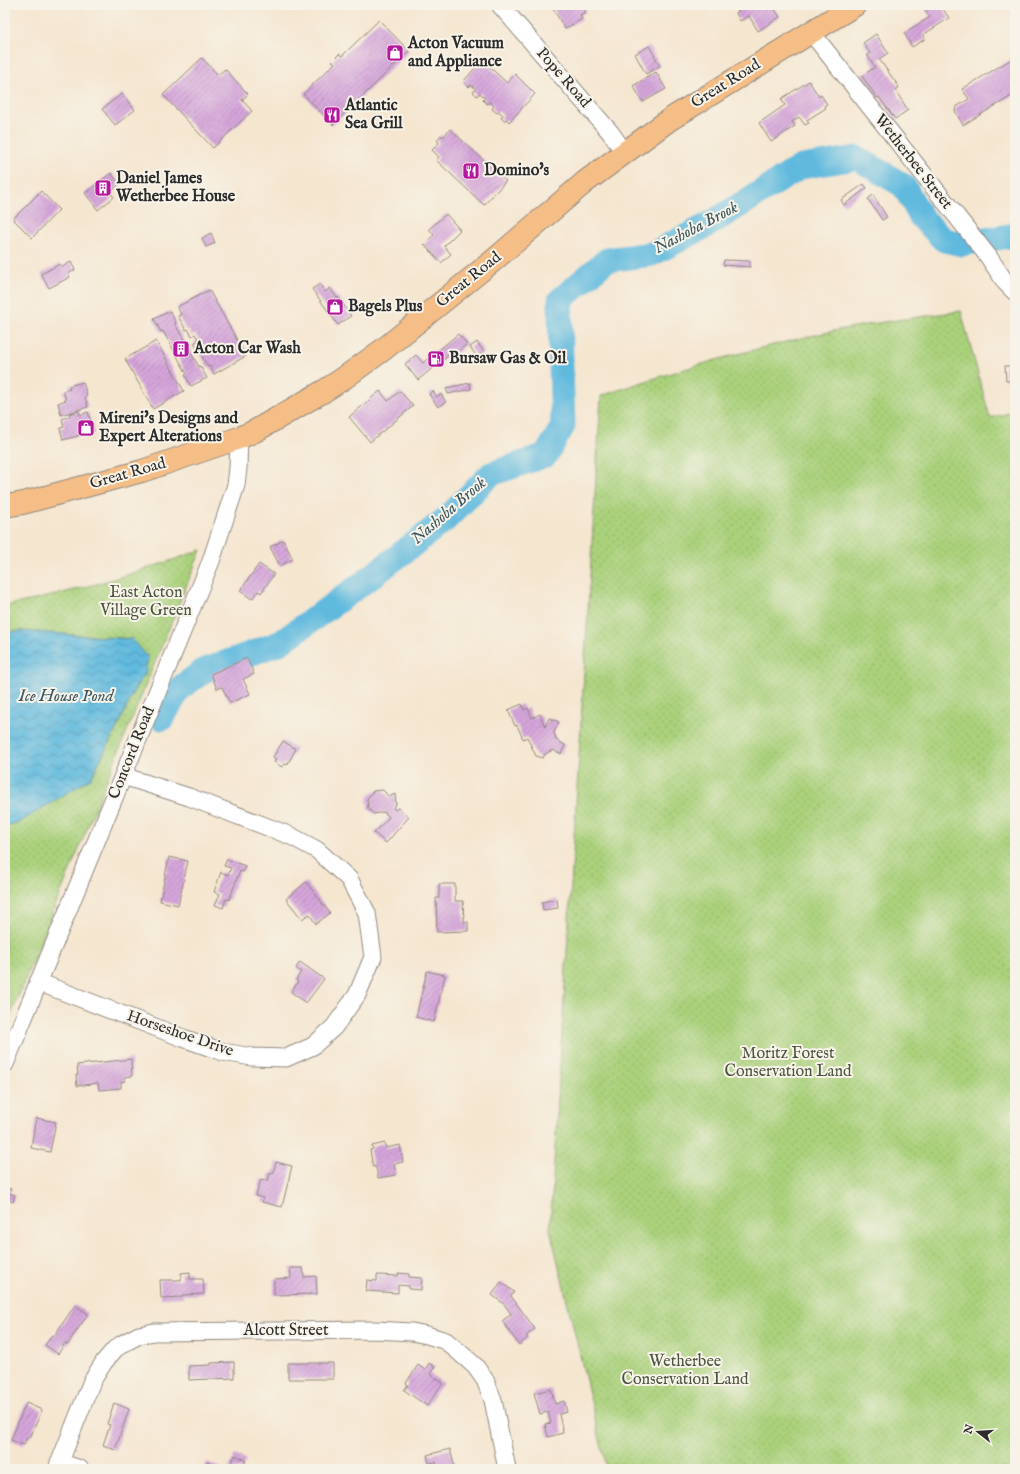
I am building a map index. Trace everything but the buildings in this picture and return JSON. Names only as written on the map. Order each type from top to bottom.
[{"type":"main road","name":"Great Road","points":[[5,506],[22,503],[142,471],[239,438],[256,431],[329,388],[378,353],[494,260],[585,182],[624,152],[669,120],[855,5]]},
{"type":"street","name":"Pope Road","points":[[500,5],[610,132],[624,152]]},
{"type":"street","name":"Wetherbee Street","points":[[811,32],[988,256],[1006,283],[1015,292]]},
{"type":"street","name":"Concord Road","points":[[5,1064],[221,535],[236,485],[239,438]]},
{"type":"street","name":"Horseshoe Drive","points":[[38,982],[223,1052],[252,1057],[286,1058],[313,1046],[334,1027],[357,995],[373,957],[367,913],[349,879],[317,850],[276,830],[189,797],[123,776]]},
{"type":"street","name":"Alcott Street","points":[[58,1465],[98,1370],[122,1344],[139,1336],[154,1332],[189,1331],[375,1330],[412,1332],[446,1341],[475,1366],[485,1380],[493,1400],[507,1469]]},
{"type":"street","points":[[58,1465],[80,1469]]},
{"type":"green space","name":"Moritz Forest Conservation Land","points":[[961,311],[990,418],[1013,412],[1015,413],[1015,1469],[607,1469],[550,1229],[601,396],[719,359],[778,344],[868,324]]},
{"type":"green space","name":"East Acton Village Green","points":[[201,550],[5,1029],[5,826],[20,822],[121,720],[135,688],[145,674],[132,639],[20,631],[5,632],[5,606],[104,582]]},
{"type":"water","name":"Ice House Pond","points":[[20,631],[132,639],[148,657],[145,674],[135,688],[121,720],[91,778],[20,822],[5,826],[5,632]]},
{"type":"waterway","name":"Nashoba Brook","points":[[162,718],[180,688],[205,670],[280,643],[367,580],[446,519],[491,474],[546,455],[563,426],[560,300],[607,260],[652,254],[708,225],[801,167],[857,158],[904,186],[921,217],[944,240],[962,244],[1015,235]]},
{"type":"place","name":"Acton Vacuum and Appliance","points":[[395,53]]},
{"type":"place","name":"Atlantic Sea Grill","points":[[332,115]]},
{"type":"place","name":"Domino's","points":[[471,171]]},
{"type":"place","name":"Daniel James Wetherbee House","points":[[103,188]]},
{"type":"place","name":"Bagels Plus","points":[[335,307]]},
{"type":"place","name":"Acton Car Wash","points":[[181,349]]},
{"type":"place","name":"Bursaw Gas & Oil","points":[[436,359]]},
{"type":"place","name":"Mireni's Designs and Expert Alterations","points":[[86,428]]},
{"type":"park label","name":"Wetherbee Conservation Land","points":[[685,1371]]}]
